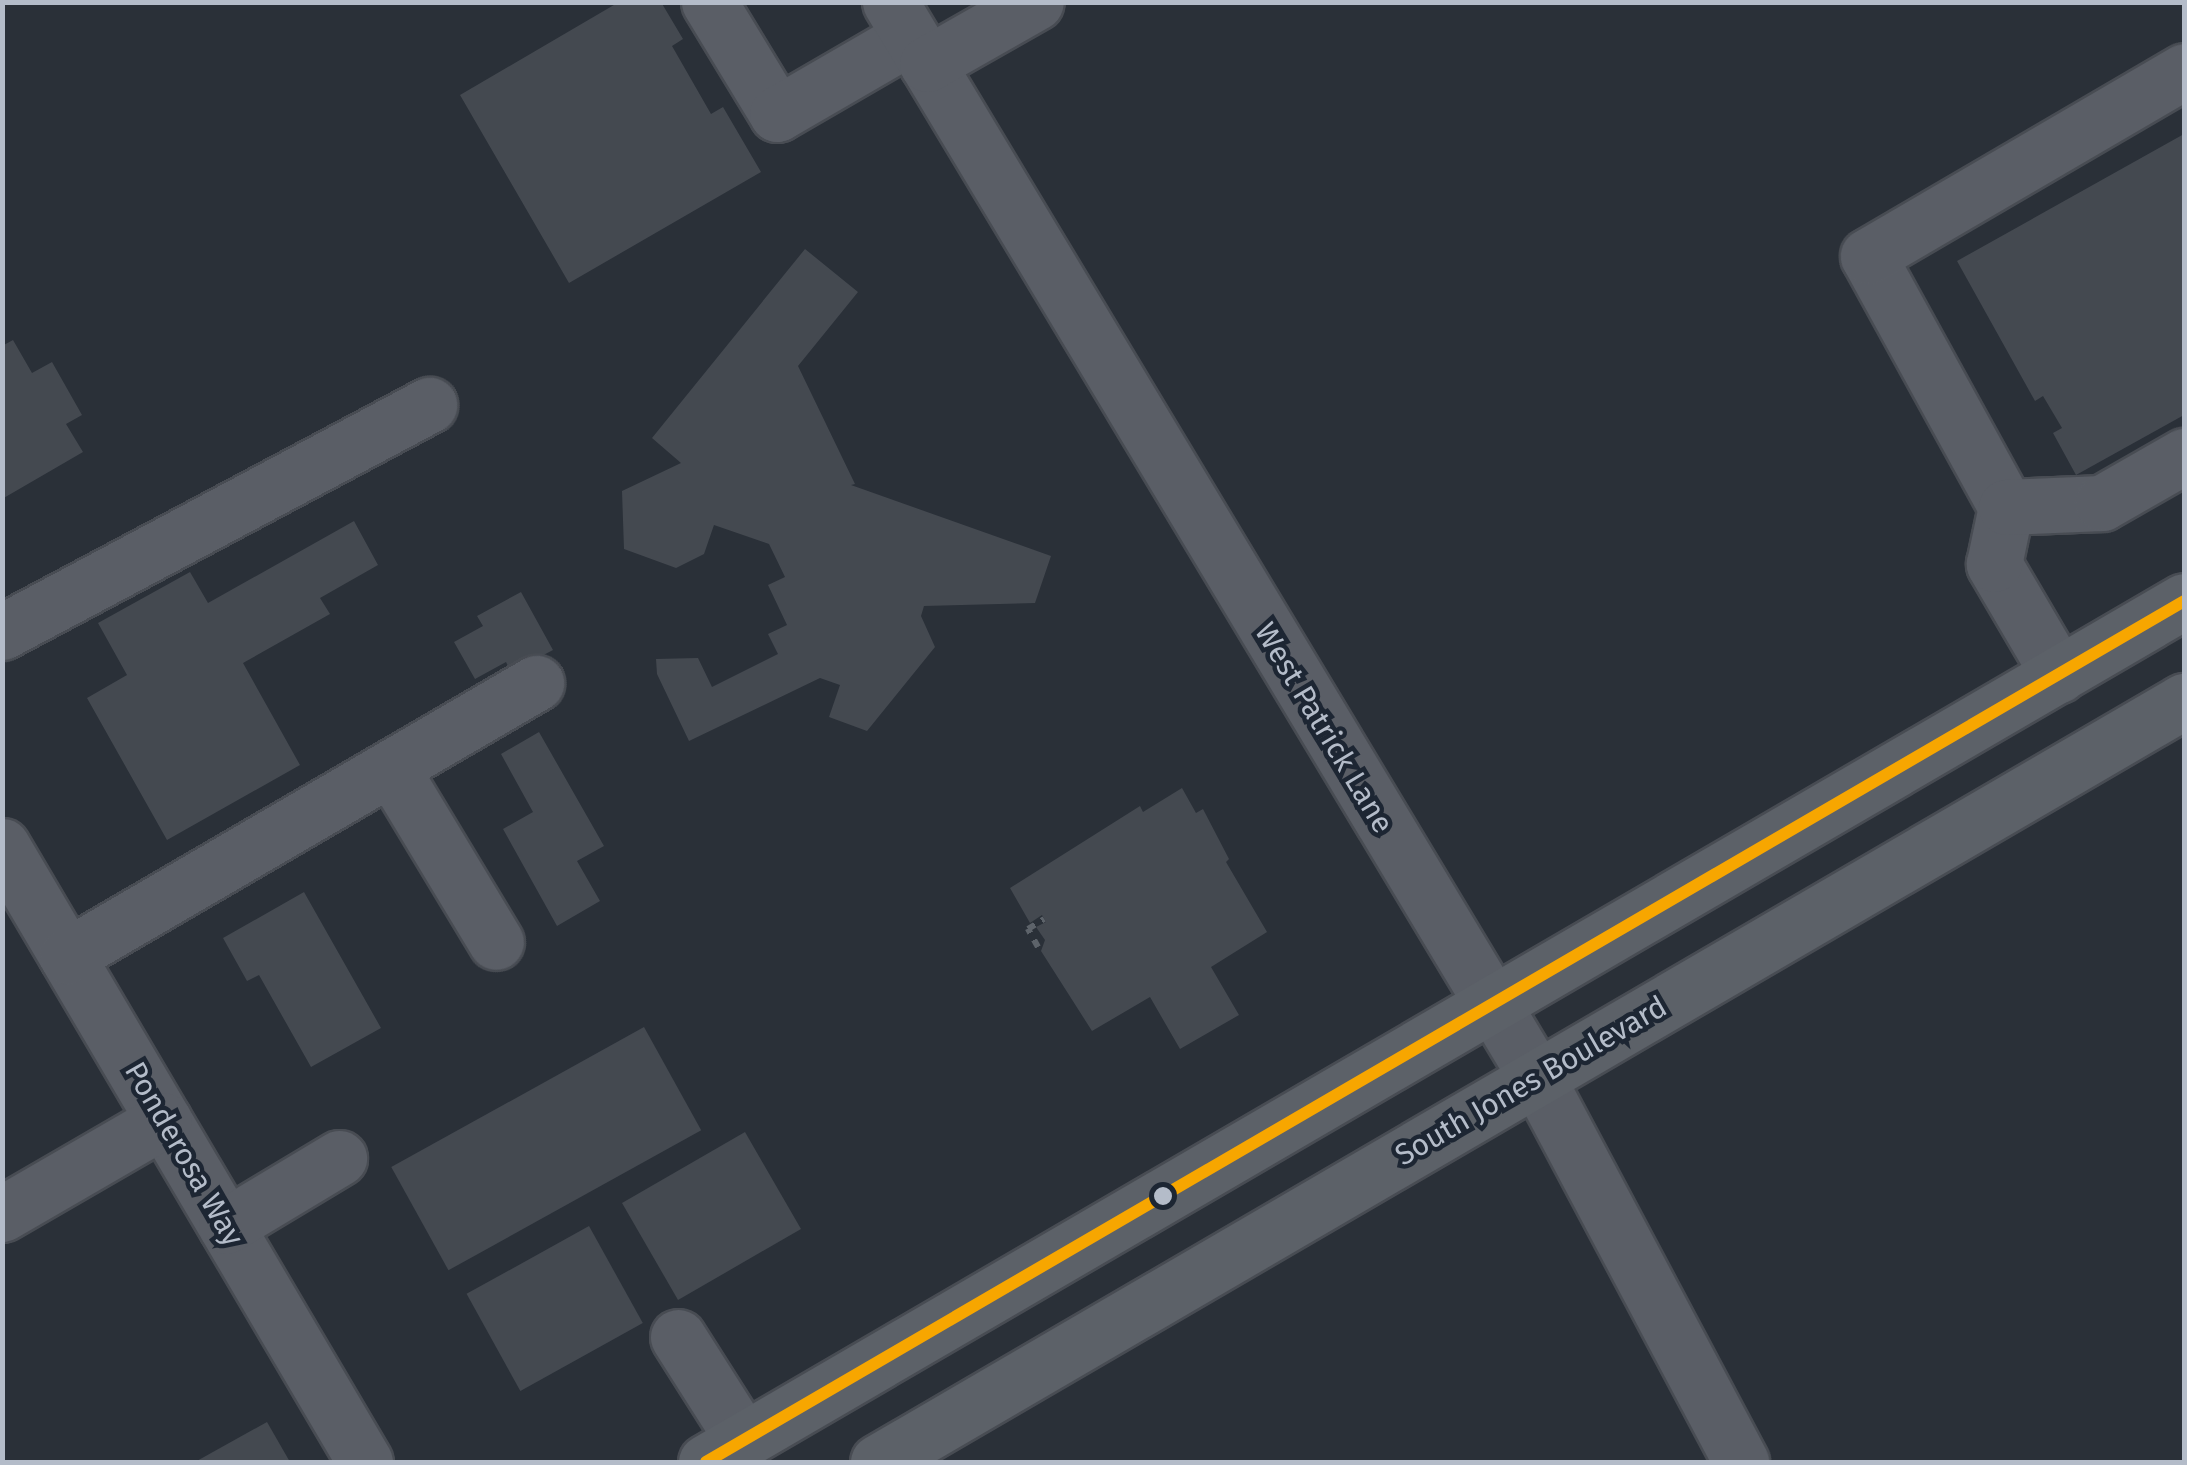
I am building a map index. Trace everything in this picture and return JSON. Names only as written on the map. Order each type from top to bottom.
[{"type":"main road","points":[[725,1452],[2184,601]]},
{"type":"main road","name":"South Jones Boulevard","points":[[878,1462],[2184,701]]},
{"type":"street","points":[[709,2],[777,114],[909,34],[1036,2]]},
{"type":"street","name":"West Patrick Lane","points":[[909,34],[1537,1078],[1742,1462]]},
{"type":"street","points":[[2059,674],[1994,564],[2006,507],[1868,256],[2184,71]]},
{"type":"street","points":[[2,632],[429,405]]},
{"type":"street","points":[[2006,507],[2102,502],[2184,456]]},
{"type":"street","points":[[67,956],[536,683]]},
{"type":"street","points":[[391,768],[496,942]]},
{"type":"street","name":"Ponderosa Way","points":[[2,846],[365,1462]]},
{"type":"street","points":[[2,1214],[164,1120]]},
{"type":"street","points":[[226,1226],[339,1158]]},
{"type":"street","points":[[678,1337],[725,1452]]},
{"type":"path","points":[[1038,947],[1028,930],[1044,919]]},
{"type":"building","points":[[619,2],[661,2],[683,39],[672,46],[711,114],[723,107],[761,172],[569,283],[460,95]]},
{"type":"building","points":[[2184,134],[2184,415],[2076,475],[2053,433],[2062,428],[2043,396],[2035,401],[1957,261]]},
{"type":"building","points":[[805,249],[858,292],[798,366],[855,484],[851,485],[1051,556],[1035,603],[924,606],[921,616],[935,647],[867,731],[829,717],[840,685],[820,678],[689,741],[657,674],[656,659],[698,658],[712,687],[778,654],[768,634],[787,625],[768,585],[785,577],[769,544],[714,525],[704,554],[676,568],[624,549],[622,491],[681,463],[652,438]]},
{"type":"building","points":[[13,340],[32,373],[52,362],[82,415],[66,424],[83,452],[2,499],[2,346]]},
{"type":"building","points":[[354,521],[378,565],[320,598],[330,614],[243,663],[300,765],[167,840],[87,698],[127,675],[98,623],[190,572],[208,603]]},
{"type":"building","points":[[521,592],[553,650],[511,672],[506,662],[475,679],[454,642],[483,626],[477,616]]},
{"type":"building","points":[[539,732],[604,846],[577,861],[600,901],[557,926],[503,829],[533,812],[501,754]]},
{"type":"building","points":[[1182,788],[1196,813],[1203,809],[1229,859],[1226,862],[1267,932],[1211,967],[1239,1015],[1180,1049],[1150,997],[1092,1031],[1041,951],[1045,940],[1036,927],[1046,922],[1042,915],[1030,923],[1010,888],[1140,806],[1143,812]]},
{"type":"building","points":[[304,892],[381,1028],[311,1067],[259,975],[247,981],[223,938]]},
{"type":"building","points":[[644,1027],[701,1130],[448,1270],[391,1167]]},
{"type":"building","points":[[745,1132],[801,1229],[678,1300],[622,1203]]},
{"type":"building","points":[[589,1226],[643,1323],[520,1391],[467,1294]]},
{"type":"building","points":[[267,1422],[290,1462],[195,1462]]},
{"type":"transit line","points":[[706,1462],[2184,601]]}]
